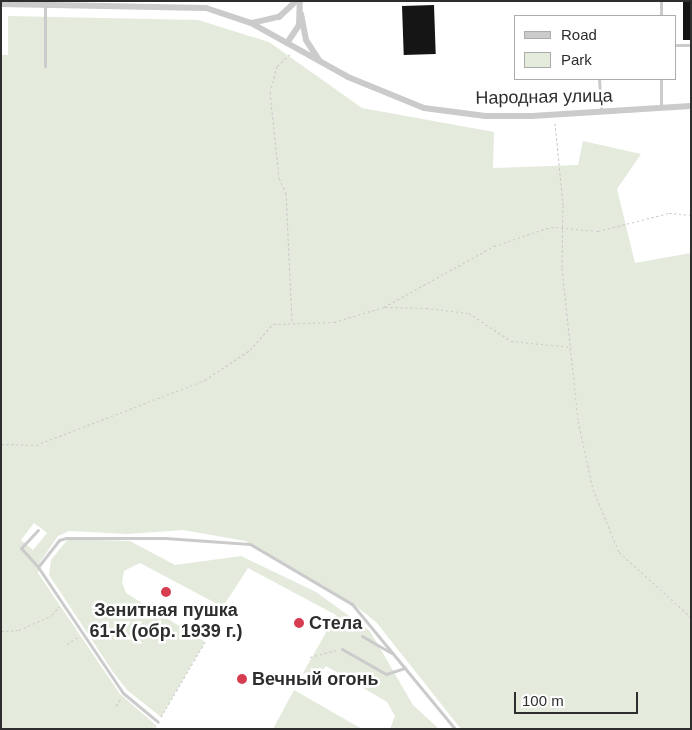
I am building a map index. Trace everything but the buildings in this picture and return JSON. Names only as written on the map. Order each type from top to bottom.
[{"type":"street","points":[[251,23],[279,17],[296,1]]},
{"type":"street","points":[[300,1],[306,40],[321,63]]},
{"type":"street","name":"Народная улица","points":[[1,4],[47,3],[206,8],[251,23],[321,63],[385,94],[424,108],[485,116],[601,112],[691,106]]},
{"type":"street","points":[[287,42],[299,25],[301,14]]},
{"type":"lane","points":[[661,1],[661,15]]},
{"type":"lane","points":[[45,66],[47,3]]},
{"type":"lane","points":[[677,45],[691,45]]},
{"type":"lane","points":[[599,80],[601,112]]},
{"type":"lane","points":[[660,109],[661,80]]},
{"type":"lane","points":[[38,530],[21,548],[38,567],[124,693],[158,722]]},
{"type":"lane","points":[[38,567],[60,540],[66,538],[165,538],[250,544],[352,604],[456,729]]},
{"type":"lane","points":[[362,636],[394,655]]},
{"type":"lane","points":[[342,648],[386,674],[405,668]]},
{"type":"path","points":[[292,322],[286,193],[279,178],[270,92],[277,66],[297,48]]},
{"type":"path","points":[[554,114],[563,205],[562,268],[572,347],[578,421],[593,489],[619,552],[691,617]]},
{"type":"path","points":[[1,444],[36,445],[205,380],[250,350],[273,324],[334,322],[384,307],[494,246],[551,227],[598,231],[669,213],[691,215]]},
{"type":"path","points":[[384,307],[426,308],[469,313],[511,341],[572,347]]},
{"type":"path","points":[[1,631],[19,630],[52,614],[62,604]]},
{"type":"path","points":[[67,644],[82,633]]},
{"type":"path","points":[[158,722],[205,642]]},
{"type":"path","points":[[310,658],[342,648]]},
{"type":"path","points":[[116,706],[124,693]]},
{"type":"green space","points":[[8,16],[198,20],[269,42],[362,108],[494,132],[493,168],[578,165],[583,141],[641,154],[617,189],[635,263],[691,253],[691,729],[461,729],[376,622],[352,603],[245,541],[183,530],[128,534],[69,531],[58,536],[40,562],[38,573],[120,694],[157,726],[155,729],[1,729],[1,55],[8,55]],"holes":[[[34,523],[47,533],[33,550],[21,540]]]},
{"type":"green space","points":[[68,539],[130,541],[175,565],[241,556],[316,592],[370,631],[413,705],[439,729],[390,729],[395,716],[387,702],[326,666],[315,679],[303,673],[336,615],[248,568],[224,605],[219,605],[140,563],[124,571],[122,582],[126,593],[205,642],[161,717],[127,690],[49,575],[51,560]]},
{"type":"green space","points":[[294,690],[362,729],[273,729]]},
{"type":"place","name":"Зенитная пушка 61-К (обр. 1939 г.)","points":[[166,592]]},
{"type":"place","name":"Стела","points":[[299,623]]},
{"type":"place","name":"Вечный огонь","points":[[242,679]]}]
